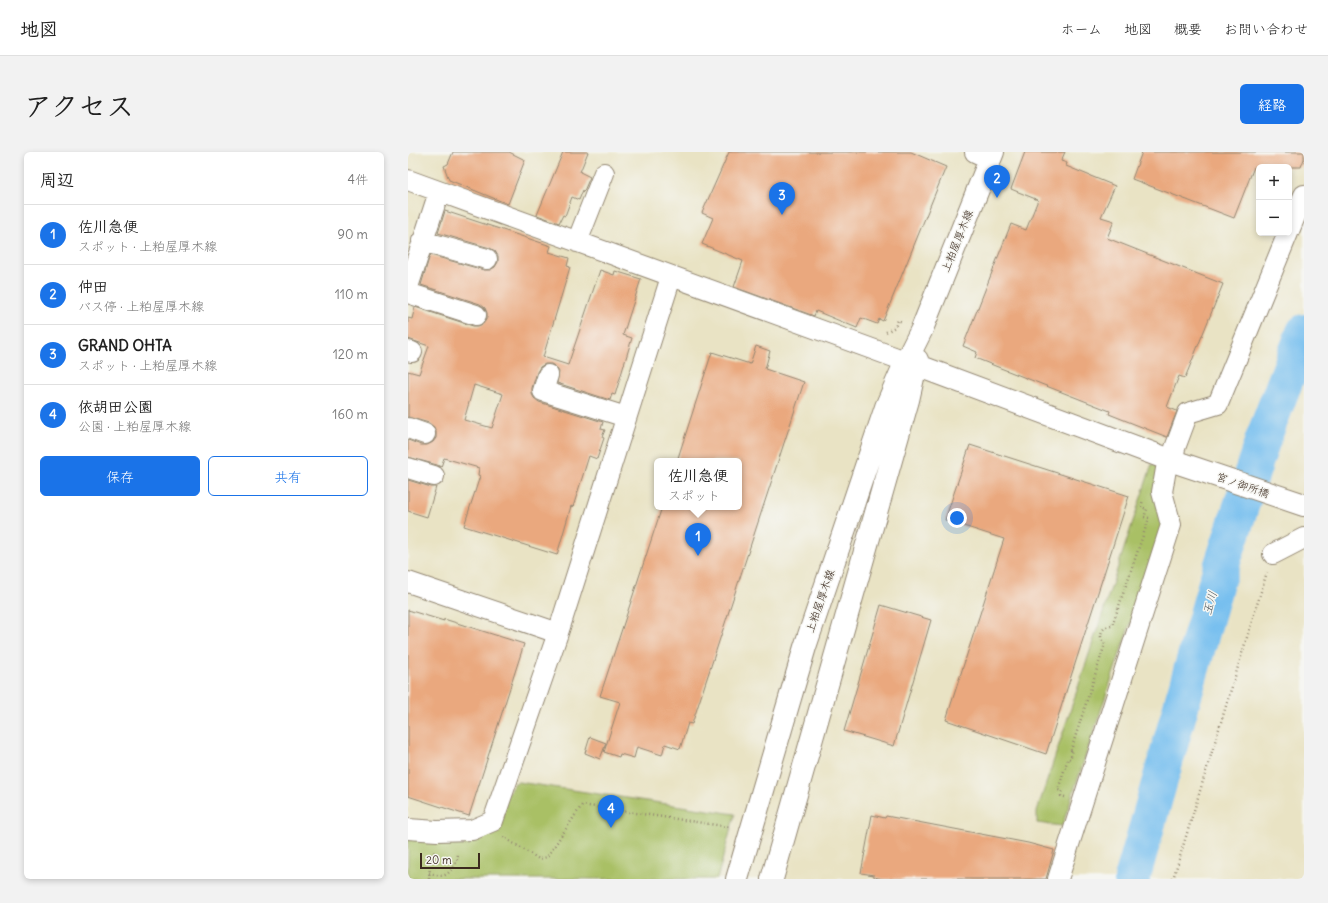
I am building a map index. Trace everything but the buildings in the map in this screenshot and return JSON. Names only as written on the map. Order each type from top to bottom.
[{"type":"main road","name":"上粕屋厚木線","points":[[772,879],[908,400],[912,326],[986,154]]},
{"type":"main road","name":"上粕屋厚木線","points":[[737,879],[805,647],[886,407],[911,363]]},
{"type":"main road","name":"宮ノ御所橋","points":[[911,363],[1178,463],[1304,505]]},
{"type":"street","points":[[577,242],[604,173]]},
{"type":"street","points":[[408,180],[671,277],[911,363]]},
{"type":"street","points":[[408,287],[439,192]]},
{"type":"street","points":[[1292,225],[1304,195]]},
{"type":"street","points":[[1058,879],[1171,524],[1162,492],[1166,469],[1178,463],[1175,448],[1188,413],[1218,404],[1287,236]]},
{"type":"street","points":[[422,241],[486,259]]},
{"type":"street","points":[[408,829],[437,831],[472,830],[493,821],[558,634],[671,277]]},
{"type":"street","points":[[408,293],[476,315]]},
{"type":"street","points":[[548,376],[543,391],[626,417]]},
{"type":"street","points":[[408,468],[434,476]]},
{"type":"street","points":[[1272,554],[1304,538]]},
{"type":"street","points":[[408,582],[558,634]]},
{"type":"path","points":[[882,334],[894,327],[898,320],[912,326]]},
{"type":"path","points":[[1080,807],[1065,802],[1066,797],[1061,796],[1062,792],[1058,790],[1068,758],[1070,759],[1073,750],[1071,750],[1105,644],[1101,638],[1101,633],[1106,627],[1112,626],[1148,518],[1144,517],[1147,509],[1141,507],[1145,494]]},
{"type":"path","points":[[1173,879],[1272,554]]},
{"type":"path","points":[[500,835],[539,859],[547,857],[582,805],[751,830]]},
{"type":"path","points":[[428,879],[432,854],[437,850]]},
{"type":"path","points":[[454,851],[458,853],[465,850]]},
{"type":"path","points":[[429,873],[445,875],[453,868],[458,858],[458,853]]},
{"type":"green space","points":[[1152,464],[1163,469],[1166,517],[1062,826],[1037,823],[1037,811]]},
{"type":"green space","points":[[518,782],[735,814],[717,879],[408,879],[408,837],[477,837],[515,783]]},
{"type":"waterway","name":"玉川","points":[[1132,879],[1216,583],[1263,439],[1304,332]]},
{"type":"place","name":"仲田","points":[[997,198]]},
{"type":"place","name":"GRAND OHTA","points":[[782,215]]},
{"type":"place","name":"佐川急便","points":[[698,556]]},
{"type":"place","name":"依胡田公園","points":[[611,828]]}]
